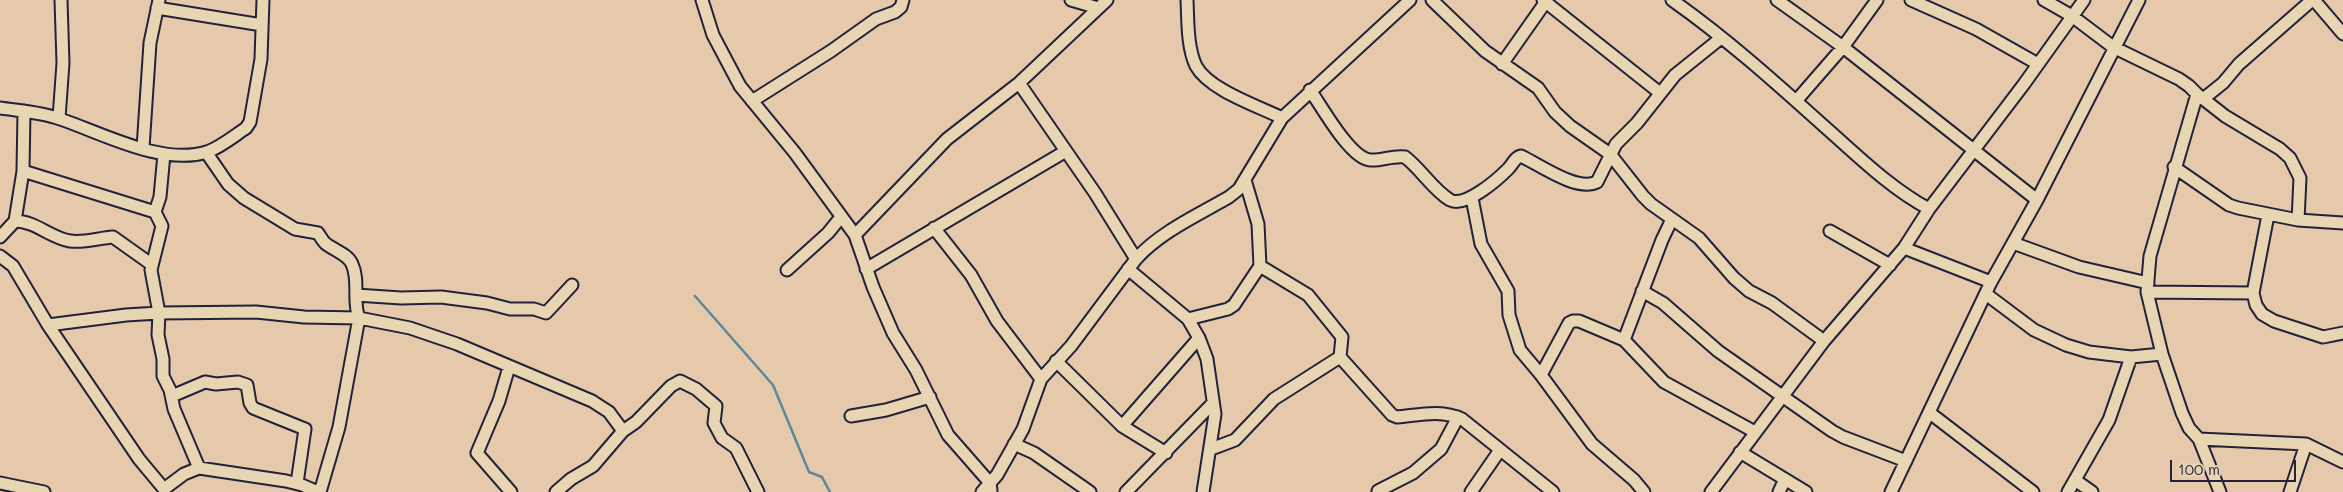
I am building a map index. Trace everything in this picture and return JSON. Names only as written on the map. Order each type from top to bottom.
[{"type":"street","points":[[59,118],[63,72],[61,0]]},
{"type":"street","points":[[0,108],[59,118],[94,133],[164,154],[206,152],[231,138],[250,122],[262,60],[263,0]]},
{"type":"street","points":[[702,0],[713,35],[736,79],[795,153],[855,235],[887,322],[952,440],[987,489],[1028,417],[1036,388],[1041,379],[1071,346],[1136,259],[1146,248],[1160,238],[1229,197],[1245,180],[1282,118],[1310,90],[1410,0]]},
{"type":"street","points":[[752,101],[831,51],[876,19],[895,12],[901,7],[902,0]]},
{"type":"street","points":[[1071,0],[1098,8]]},
{"type":"street","points":[[855,235],[947,139],[1020,83],[1107,0]]},
{"type":"street","points":[[1187,0],[1193,55],[1197,66],[1204,75],[1228,92],[1282,118]]},
{"type":"street","points":[[1432,0],[1485,51],[1538,88],[1555,112],[1570,126],[1610,154],[1642,196],[1699,238],[1734,278],[1749,291],[1772,304],[1824,341]]},
{"type":"street","points":[[1672,0],[1796,101],[1903,195],[1929,209]]},
{"type":"street","points":[[1777,0],[1842,47],[2037,200]]},
{"type":"street","points":[[1796,101],[1842,47],[1877,0]]},
{"type":"street","points":[[1911,0],[1976,29],[2038,64]]},
{"type":"street","points":[[2044,0],[2072,16],[2113,47],[2179,79],[2235,123],[2280,149],[2290,158],[2300,178],[2301,191],[2298,220]]},
{"type":"street","points":[[1711,492],[1824,341],[1904,248],[1929,209],[1974,151],[2084,0]]},
{"type":"street","points":[[1891,492],[1991,282],[2037,200],[2113,47],[2139,0]]},
{"type":"street","points":[[2220,492],[2199,439],[2185,422],[2162,354],[2147,287],[2150,256],[2174,167],[2200,96],[2223,83],[2244,59],[2313,0],[2343,34]]},
{"type":"street","points":[[1502,64],[1545,1],[1660,93]]},
{"type":"street","points":[[143,148],[150,43],[158,4],[262,26]]},
{"type":"street","points":[[1310,90],[1344,139],[1359,156],[1372,160],[1399,156],[1405,158],[1448,198],[1458,202],[1472,198],[1508,169],[1518,157],[1522,156],[1565,178],[1577,182],[1598,182],[1616,144],[1637,123],[1675,75],[1720,38]]},
{"type":"street","points":[[1020,83],[1136,259]]},
{"type":"street","points":[[0,237],[15,221],[23,172],[24,111]]},
{"type":"street","points":[[866,269],[1066,151]]},
{"type":"street","points":[[0,258],[13,266],[48,325],[163,490],[184,474],[199,468],[296,483],[319,492],[339,427],[359,318],[356,310],[355,273],[350,259],[324,242],[318,233],[295,229],[244,198],[228,184],[206,152]]},
{"type":"street","points":[[164,154],[160,197],[156,212],[162,226],[151,264],[159,313],[158,335],[163,359],[163,376],[172,396],[174,409],[199,468]]},
{"type":"street","points":[[2174,167],[2230,205],[2268,216],[2343,223]]},
{"type":"street","points":[[23,172],[156,212]]},
{"type":"street","points":[[1188,319],[1228,309],[1234,305],[1260,266],[1258,224],[1245,180]]},
{"type":"street","points":[[1472,198],[1480,244],[1508,292],[1510,315],[1520,350],[1541,374],[1592,444],[1634,480],[1644,492]]},
{"type":"street","points":[[2268,216],[2253,293],[2256,305],[2262,314],[2274,321],[2323,336],[2343,334]]},
{"type":"street","points":[[787,270],[828,233],[840,217]]},
{"type":"street","points":[[1624,340],[1672,218]]},
{"type":"street","points":[[15,221],[26,222],[70,241],[114,237],[151,264]]},
{"type":"street","points":[[934,228],[971,275],[997,321],[1041,379]]},
{"type":"street","points":[[1830,231],[1890,265]]},
{"type":"street","points":[[2012,243],[2079,267],[2147,287],[2253,293]]},
{"type":"street","points":[[1904,248],[1991,282]]},
{"type":"street","points":[[1260,266],[1308,295],[1342,337],[1340,357],[1392,415],[1397,417],[1444,412],[1458,417],[1553,492]]},
{"type":"street","points":[[1128,269],[1188,319],[1199,338],[1210,370],[1214,422],[1203,492]]},
{"type":"street","points":[[356,295],[401,298],[441,297],[487,303],[510,309],[534,309],[546,313],[572,285]]},
{"type":"street","points":[[1642,291],[1663,303],[1718,351],[1843,437],[1906,461]]},
{"type":"street","points":[[1986,294],[2046,338],[2089,352],[2131,357],[2162,354]]},
{"type":"street","points":[[48,325],[126,315],[256,312],[304,317],[359,318],[385,322],[457,344],[592,401],[609,412],[623,431]]},
{"type":"street","points":[[1541,374],[1569,323],[1573,321],[1624,340],[1664,382],[1755,432]]},
{"type":"street","points":[[1122,426],[1199,338]]},
{"type":"street","points":[[1211,448],[1235,440],[1274,399],[1340,357]]},
{"type":"street","points":[[2068,492],[2110,420],[2131,357]]},
{"type":"street","points":[[1056,361],[1122,426],[1166,453]]},
{"type":"street","points":[[508,367],[499,401],[477,453],[511,492]]},
{"type":"street","points":[[172,396],[205,382],[216,384],[238,382],[247,385],[250,403],[253,408],[305,429],[296,483]]},
{"type":"street","points":[[556,492],[571,479],[598,462],[623,431],[636,422],[671,386],[680,382],[685,383],[716,406],[714,423],[722,438],[736,448],[758,492]]},
{"type":"street","points":[[851,416],[886,410],[930,397]]},
{"type":"street","points":[[1126,492],[1213,403]]},
{"type":"street","points":[[1930,413],[2033,492]]},
{"type":"street","points":[[1378,491],[1413,473],[1440,449],[1458,417]]},
{"type":"street","points":[[2199,439],[2306,444],[2343,462]]},
{"type":"street","points":[[1014,444],[1034,452],[1090,492]]},
{"type":"street","points":[[2290,492],[2306,444]]},
{"type":"street","points":[[1471,492],[1500,450]]},
{"type":"street","points":[[1740,452],[1806,492]]},
{"type":"street","points":[[1779,492],[1785,479]]},
{"type":"street","points":[[2075,480],[2092,492]]},
{"type":"street","points":[[0,483],[44,492]]},
{"type":"waterway","points":[[695,296],[773,385],[809,472],[822,477],[830,492]]}]
